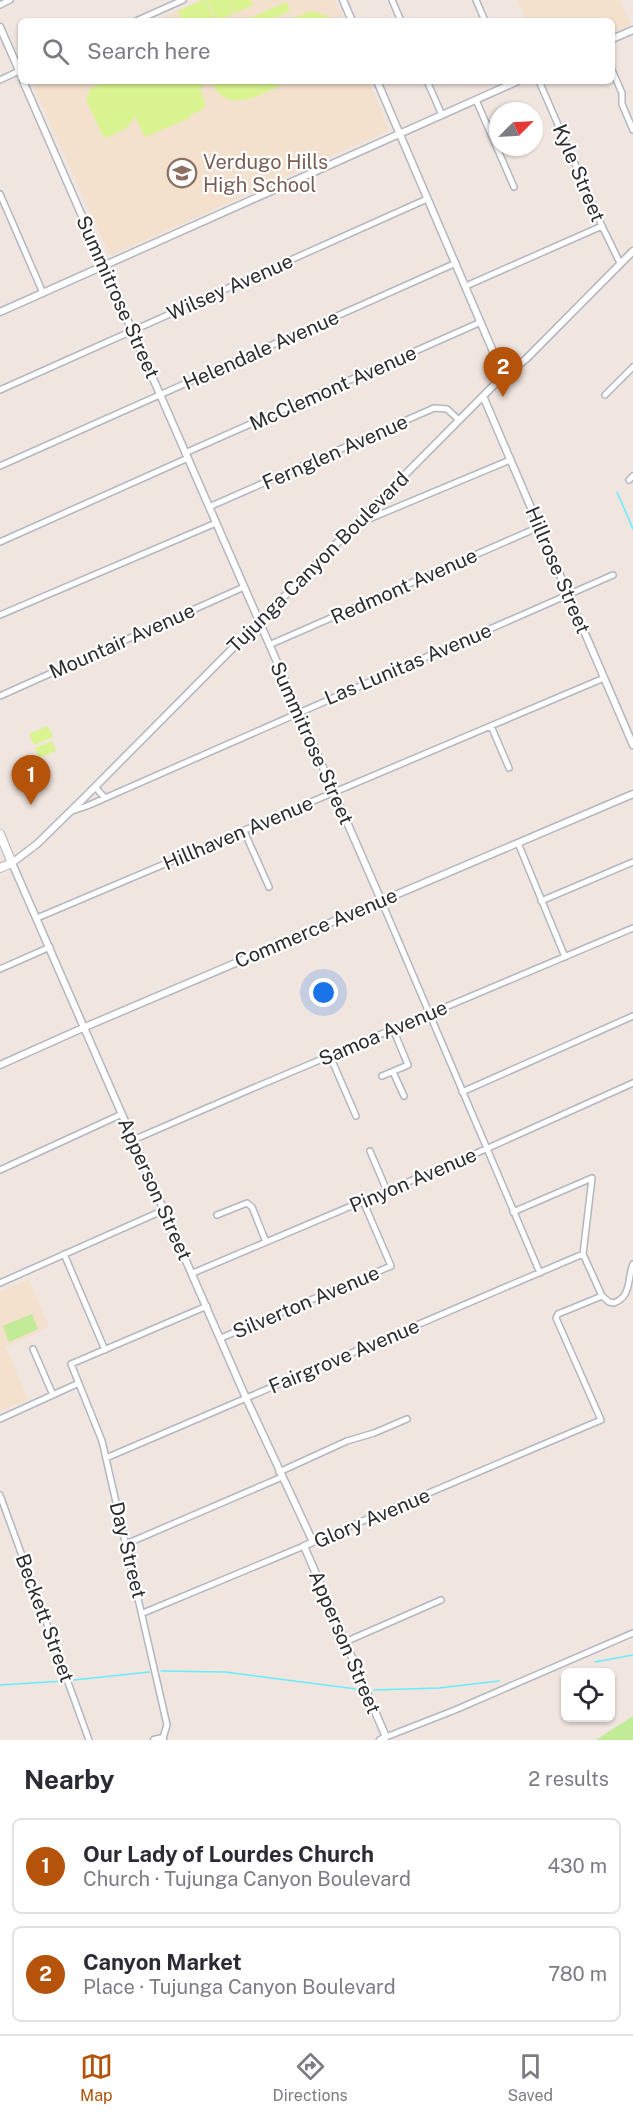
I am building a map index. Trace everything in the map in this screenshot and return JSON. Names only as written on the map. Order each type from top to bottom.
[{"type":"main road","name":"Apperson Street","points":[[0,834],[12,863]]},
{"type":"main road","name":"Tujunga Canyon Boulevard","points":[[0,868],[12,863]]},
{"type":"street","points":[[0,4],[10,0]]},
{"type":"street","points":[[143,18],[183,0]]},
{"type":"street","points":[[343,0],[351,18]]},
{"type":"street","points":[[392,0],[400,18]]},
{"type":"street","points":[[476,0],[484,18]]},
{"type":"street","points":[[0,27],[18,68]]},
{"type":"street","points":[[615,38],[633,30]]},
{"type":"street","points":[[0,80],[18,74]]},
{"type":"street","points":[[615,77],[622,93],[622,104],[633,130]]},
{"type":"street","name":"Summitrose Street","points":[[25,84],[381,900],[540,1273]]},
{"type":"street","points":[[378,84],[504,377]]},
{"type":"street","points":[[428,84],[441,115]]},
{"type":"street","points":[[0,312],[510,84]]},
{"type":"street","name":"Kyle Street","points":[[540,84],[620,263]]},
{"type":"street","points":[[476,100],[514,188]]},
{"type":"street","points":[[0,194],[43,293]]},
{"type":"street","name":"Wilsey Avenue","points":[[0,390],[427,199]]},
{"type":"street","points":[[466,286],[602,226]]},
{"type":"street","name":"Tujunga Canyon Boulevard","points":[[12,863],[37,844],[95,787],[483,396],[526,359],[633,251]]},
{"type":"street","name":"Helendale Avenue","points":[[0,466],[456,264]]},
{"type":"street","name":"McClemont Avenue","points":[[0,542],[481,322]]},
{"type":"street","points":[[605,395],[633,367]]},
{"type":"street","name":"Hillrose Street","points":[[483,396],[633,745]]},
{"type":"street","name":"Fernglen Avenue","points":[[209,507],[434,408],[447,410],[459,420]]},
{"type":"street","points":[[356,524],[510,460]]},
{"type":"street","points":[[0,615],[216,523]]},
{"type":"street","name":"Redmont Avenue","points":[[269,645],[539,527]]},
{"type":"street","name":"Las Lunitas Avenue","points":[[68,813],[613,575]]},
{"type":"street","name":"Mountair Avenue","points":[[0,696],[244,587]]},
{"type":"street","name":"Hillhaven Avenue","points":[[37,918],[604,678]]},
{"type":"street","points":[[490,726],[509,768]]},
{"type":"street","points":[[95,787],[105,798]]},
{"type":"street","name":"Commerce Avenue","points":[[0,1065],[633,794]]},
{"type":"street","points":[[244,831],[268,887]]},
{"type":"street","points":[[518,843],[565,957]]},
{"type":"street","points":[[541,901],[633,862]]},
{"type":"street","name":"Apperson Street","points":[[12,863],[246,1398],[313,1542]]},
{"type":"street","name":"Samoa Avenue","points":[[133,1140],[633,928]]},
{"type":"street","points":[[0,969],[50,947]]},
{"type":"street","points":[[462,1092],[633,1016]]},
{"type":"street","points":[[382,1076],[408,1065],[393,1029]]},
{"type":"street","points":[[330,1056],[356,1116]]},
{"type":"street","points":[[393,1072],[404,1096]]},
{"type":"street","name":"Pinyon Avenue","points":[[192,1273],[486,1149],[633,1083]]},
{"type":"street","points":[[0,1170],[122,1114]]},
{"type":"street","points":[[370,1151],[387,1191]]},
{"type":"street","points":[[513,1212],[592,1178],[584,1254],[602,1296],[611,1303],[624,1297],[629,1288],[633,1264]]},
{"type":"street","name":"Silverton Avenue","points":[[221,1338],[391,1266],[363,1201]]},
{"type":"street","points":[[217,1215],[247,1203],[252,1207],[266,1242]]},
{"type":"street","points":[[0,1283],[164,1210]]},
{"type":"street","points":[[64,1254],[105,1350]]},
{"type":"street","name":"Fairgrove Avenue","points":[[106,1458],[584,1254]]},
{"type":"street","name":"Glory Avenue","points":[[143,1613],[601,1420],[556,1318],[558,1314],[602,1296]]},
{"type":"street","name":"Silverton Avenue","points":[[71,1364],[207,1306]]},
{"type":"street","points":[[33,1349],[53,1395]]},
{"type":"street","name":"Day Street","points":[[71,1364],[98,1429],[106,1458],[167,1725],[163,1739]]},
{"type":"street","points":[[0,1419],[79,1383]]},
{"type":"street","points":[[126,1544],[281,1474],[347,1441],[407,1419]]},
{"type":"street","name":"Beckett Street","points":[[0,1496],[89,1740]]},
{"type":"street","name":"Apperson Street","points":[[304,1546],[383,1739]]},
{"type":"street","points":[[345,1642],[441,1600]]},
{"type":"street","points":[[383,1739],[633,1633]]},
{"type":"street","points":[[154,1740],[163,1739]]},
{"type":"shaded area","points":[[200,0],[335,0],[342,16],[340,18],[165,18]]},
{"type":"shaded area","points":[[518,0],[620,0],[631,25],[615,32],[615,18],[526,18]]},
{"type":"shaded area","name":"Verdugo Hills High School","points":[[32,84],[370,84],[389,130],[110,256]]},
{"type":"shaded area","points":[[29,1279],[49,1327],[6,1347],[28,1399],[0,1411],[0,1292]]},
{"type":"green space","points":[[206,0],[214,18],[181,18],[178,11]]},
{"type":"green space","points":[[207,0],[251,0],[253,5],[236,13],[229,1],[234,13],[223,18],[216,18]]},
{"type":"green space","points":[[286,2],[290,11],[274,18],[251,18]]},
{"type":"green space","points":[[312,11],[329,18],[293,18]]},
{"type":"green space","points":[[101,84],[203,84],[204,87],[200,89],[205,103],[204,109],[190,115],[190,118],[145,137],[135,116],[126,128],[104,138],[86,100],[91,88]]},
{"type":"green space","points":[[213,84],[283,84],[246,99],[226,98]]},
{"type":"green space","points":[[48,726],[53,737],[34,745],[29,734]]},
{"type":"green space","points":[[52,741],[56,751],[39,758],[35,748]]},
{"type":"green space","points":[[32,1314],[38,1329],[9,1342],[3,1326]]},
{"type":"green space","points":[[633,1716],[633,1740],[596,1740]]},
{"type":"waterway","points":[[617,492],[633,529]]},
{"type":"waterway","points":[[595,1662],[633,1655]]},
{"type":"waterway","points":[[161,1671],[225,1672],[356,1689]]},
{"type":"waterway","points":[[74,1680],[149,1672]]},
{"type":"waterway","points":[[0,1685],[64,1681]]},
{"type":"waterway","points":[[374,1690],[439,1688],[499,1681]]},
{"type":"place","name":"Verdugo Hills High School","points":[[182,173]]},
{"type":"place","name":"Canyon Market","points":[[503,397]]},
{"type":"place","name":"Our Lady of Lourdes Church","points":[[31,805]]}]
